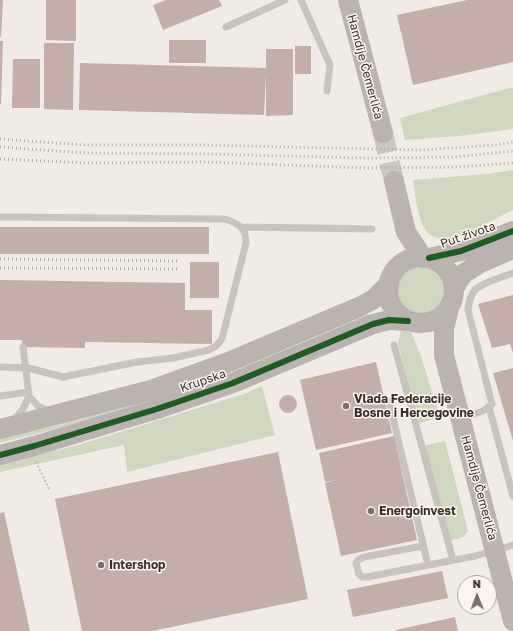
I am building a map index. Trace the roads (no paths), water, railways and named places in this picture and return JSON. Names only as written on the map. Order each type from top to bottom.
[{"type":"street","name":"Hamdije Čemerlića","points":[[348,0],[383,133]]},
{"type":"street","points":[[394,181],[406,232],[405,246],[393,276],[388,295],[392,306],[399,315],[414,322],[434,335],[444,355]]},
{"type":"street","name":"Put života","points":[[426,258],[461,251],[513,231]]},
{"type":"street","points":[[406,232],[426,258]]},
{"type":"street","points":[[454,288],[463,274],[480,263],[513,249]]},
{"type":"street","points":[[393,276],[409,260],[426,258],[439,263],[447,270],[452,278],[454,288],[453,299],[449,308],[441,317],[431,322],[414,322]]},
{"type":"street","name":"Krupska","points":[[0,428],[151,390],[226,363],[359,307],[374,299],[393,276]]},
{"type":"street","name":"Hamdije Čemerlića","points":[[449,308],[444,330],[444,355],[461,418],[504,547],[513,621]]},
{"type":"street","name":"Krupska","points":[[0,455],[157,409],[226,385],[374,324],[389,320],[414,322]]},
{"type":"lane","points":[[226,27],[284,0]]},
{"type":"lane","points":[[300,0],[330,65],[327,91]]},
{"type":"lane","points":[[0,217],[224,219],[234,222],[241,227],[246,234],[246,242],[222,339],[216,346],[209,350],[173,358],[137,362],[62,377],[25,368],[0,367]]},
{"type":"lane","points":[[241,227],[372,229]]},
{"type":"lane","points":[[513,273],[502,276],[476,289],[469,300],[468,310],[491,396],[492,404],[490,407],[513,496]]},
{"type":"lane","points":[[394,344],[453,560]]},
{"type":"lane","points":[[22,348],[29,394],[38,406],[51,412],[74,410]]},
{"type":"lane","points":[[0,396],[29,394]]},
{"type":"lane","points":[[0,428],[13,421],[23,409],[29,394]]},
{"type":"lane","points":[[389,401],[428,564]]},
{"type":"lane","points":[[461,418],[483,411],[490,407]]},
{"type":"lane","points":[[424,546],[364,557],[356,563],[359,574],[362,577],[367,578],[428,564],[453,560],[504,547]]},
{"type":"tunnel","points":[[383,133],[394,181]]},
{"type":"railway","points":[[0,139],[85,145],[202,145],[419,150],[497,145],[513,142]]},
{"type":"railway","points":[[0,147],[86,153],[366,158],[455,157],[513,151]]},
{"type":"railway","points":[[0,159],[86,163],[204,162],[367,168],[455,167],[513,163]]},
{"type":"railway","points":[[0,259],[179,261]]},
{"type":"railway","points":[[0,268],[179,269]]},
{"type":"place","name":"Vlada Federacije Bosne i Hercegovine","points":[[346,406]]},
{"type":"place","name":"Energoinvest","points":[[371,511]]},
{"type":"place","name":"Intershop","points":[[101,565]]}]
